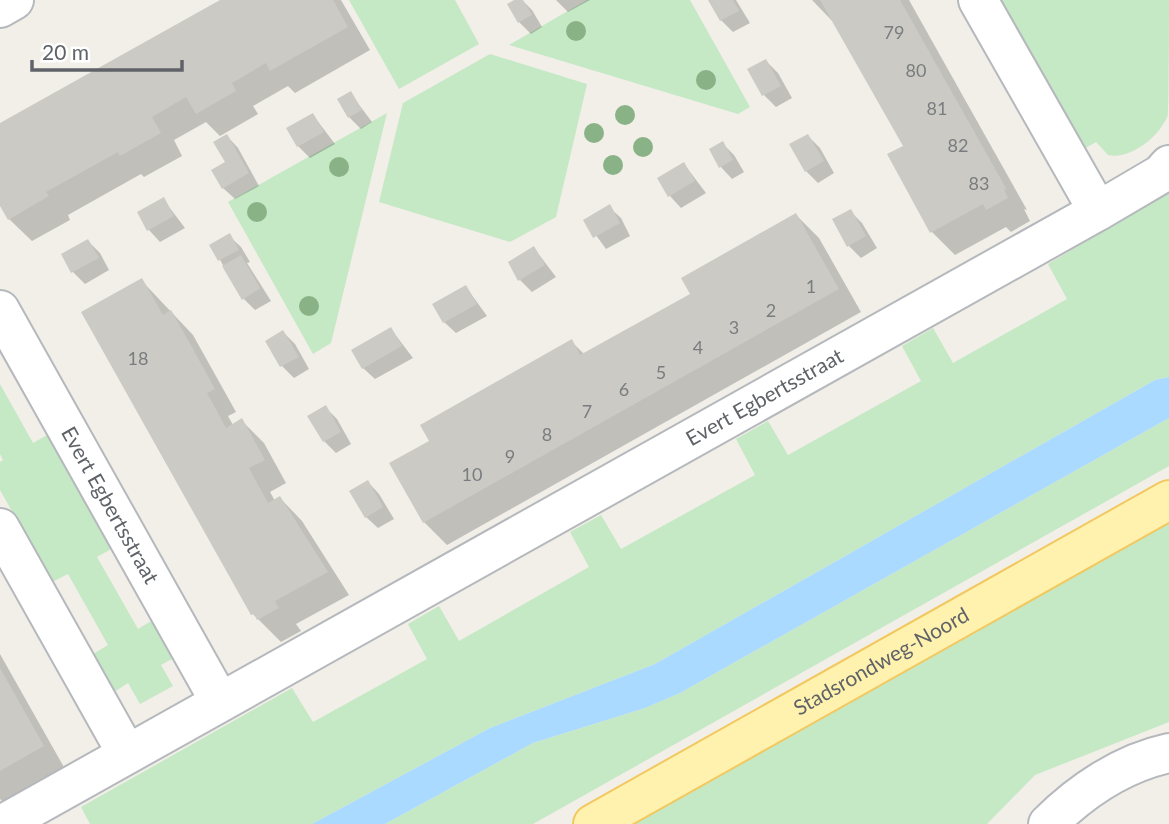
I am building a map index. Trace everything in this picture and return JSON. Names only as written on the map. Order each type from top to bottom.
[{"type":"main road","name":"Stadsrondweg-Noord","points":[[593,824],[1169,500]]},
{"type":"street","points":[[0,8],[14,0]]},
{"type":"street","points":[[978,0],[1098,211]]},
{"type":"street","name":"Evert Egbertsstraat","points":[[4,824],[1098,211],[1161,174],[1169,165]]},
{"type":"street","name":"Evert Egbertsstraat","points":[[0,310],[220,702]]},
{"type":"street","points":[[0,528],[127,754]]},
{"type":"street","points":[[1048,824],[1070,802],[1140,759],[1169,753]]},
{"type":"green space","points":[[349,0],[455,0],[479,44],[399,89]]},
{"type":"green space","points":[[587,0],[690,0],[750,107],[738,114],[509,45]]},
{"type":"green space","points":[[1000,0],[1169,0],[1168,115],[1152,138],[1135,150],[1117,156],[1108,155],[1096,142],[1084,149]]},
{"type":"green space","points":[[490,54],[587,84],[556,217],[510,242],[379,202],[403,103]]},
{"type":"green space","points":[[387,113],[331,343],[313,354],[228,202]]},
{"type":"green space","points":[[1169,192],[1169,377],[1155,380],[655,664],[490,728],[312,824],[90,824],[81,807],[292,688],[313,722],[427,659],[408,624],[439,606],[459,641],[589,567],[570,532],[601,515],[621,549],[755,475],[736,439],[768,421],[788,455],[921,381],[902,346],[933,328],[953,363],[1067,299],[1048,264]]},
{"type":"green space","points":[[0,384],[33,443],[49,434],[113,548],[97,557],[138,629],[153,620],[174,658],[161,665],[173,686],[140,704],[128,683],[114,692],[93,654],[108,645],[68,574],[52,582],[0,490],[0,462],[3,460],[0,454]]},
{"type":"green space","points":[[1169,418],[1169,466],[533,824],[385,824],[533,743],[645,708],[680,693]]},
{"type":"green space","points":[[1169,523],[1169,722],[1035,775],[987,824],[630,824]]},
{"type":"water","points":[[1169,377],[1169,418],[680,693],[645,708],[533,743],[385,824],[312,824],[490,728],[655,664],[1155,380]]},
{"type":"building","points":[[220,0],[333,0],[348,27],[270,71],[266,63],[232,83],[236,91],[196,114],[186,97],[152,117],[161,133],[120,156],[118,152],[46,192],[49,196],[8,220],[0,206],[0,123]]},
{"type":"building","points":[[514,0],[523,0],[532,15],[518,23],[507,4]]},
{"type":"building","points":[[708,0],[733,0],[739,11],[720,21]]},
{"type":"building","points":[[820,0],[900,0],[1007,190],[1004,189],[1008,198],[986,210],[983,204],[930,233],[887,154],[903,146]]},
{"type":"building","points":[[766,59],[781,86],[762,96],[747,69]]},
{"type":"building","points":[[351,91],[362,110],[348,118],[337,99]]},
{"type":"building","points":[[313,113],[324,132],[297,147],[286,128]]},
{"type":"building","points":[[227,134],[249,173],[222,189],[211,170],[225,162],[213,142]]},
{"type":"building","points":[[808,134],[824,161],[805,172],[789,144]]},
{"type":"building","points":[[723,141],[733,160],[719,168],[709,149]]},
{"type":"building","points":[[684,162],[695,181],[668,197],[657,178]]},
{"type":"building","points":[[164,197],[174,216],[147,231],[137,212]]},
{"type":"building","points":[[610,204],[620,223],[593,238],[583,220]]},
{"type":"building","points":[[851,209],[866,236],[847,247],[832,219]]},
{"type":"building","points":[[796,213],[839,289],[423,523],[389,463],[429,441],[420,425],[572,339],[580,355],[690,294],[681,278]]},
{"type":"building","points":[[230,233],[239,250],[218,261],[209,245]]},
{"type":"building","points":[[88,239],[99,258],[71,273],[61,254]]},
{"type":"building","points":[[534,246],[545,265],[518,281],[508,262]]},
{"type":"building","points":[[241,255],[260,288],[242,300],[222,266]]},
{"type":"building","points":[[142,278],[163,315],[171,310],[193,349],[215,389],[207,393],[226,428],[242,418],[265,460],[249,468],[268,503],[280,496],[328,572],[275,601],[279,608],[257,620],[254,614],[251,615],[81,312]]},
{"type":"building","points":[[466,285],[477,304],[443,323],[432,304]]},
{"type":"building","points":[[391,327],[402,346],[362,369],[351,350]]},
{"type":"building","points":[[283,330],[299,357],[280,367],[265,341]]},
{"type":"building","points":[[326,405],[341,432],[323,442],[307,416]]},
{"type":"building","points":[[368,480],[383,507],[365,518],[349,491]]},
{"type":"building","points":[[0,668],[44,746],[0,771]]}]
